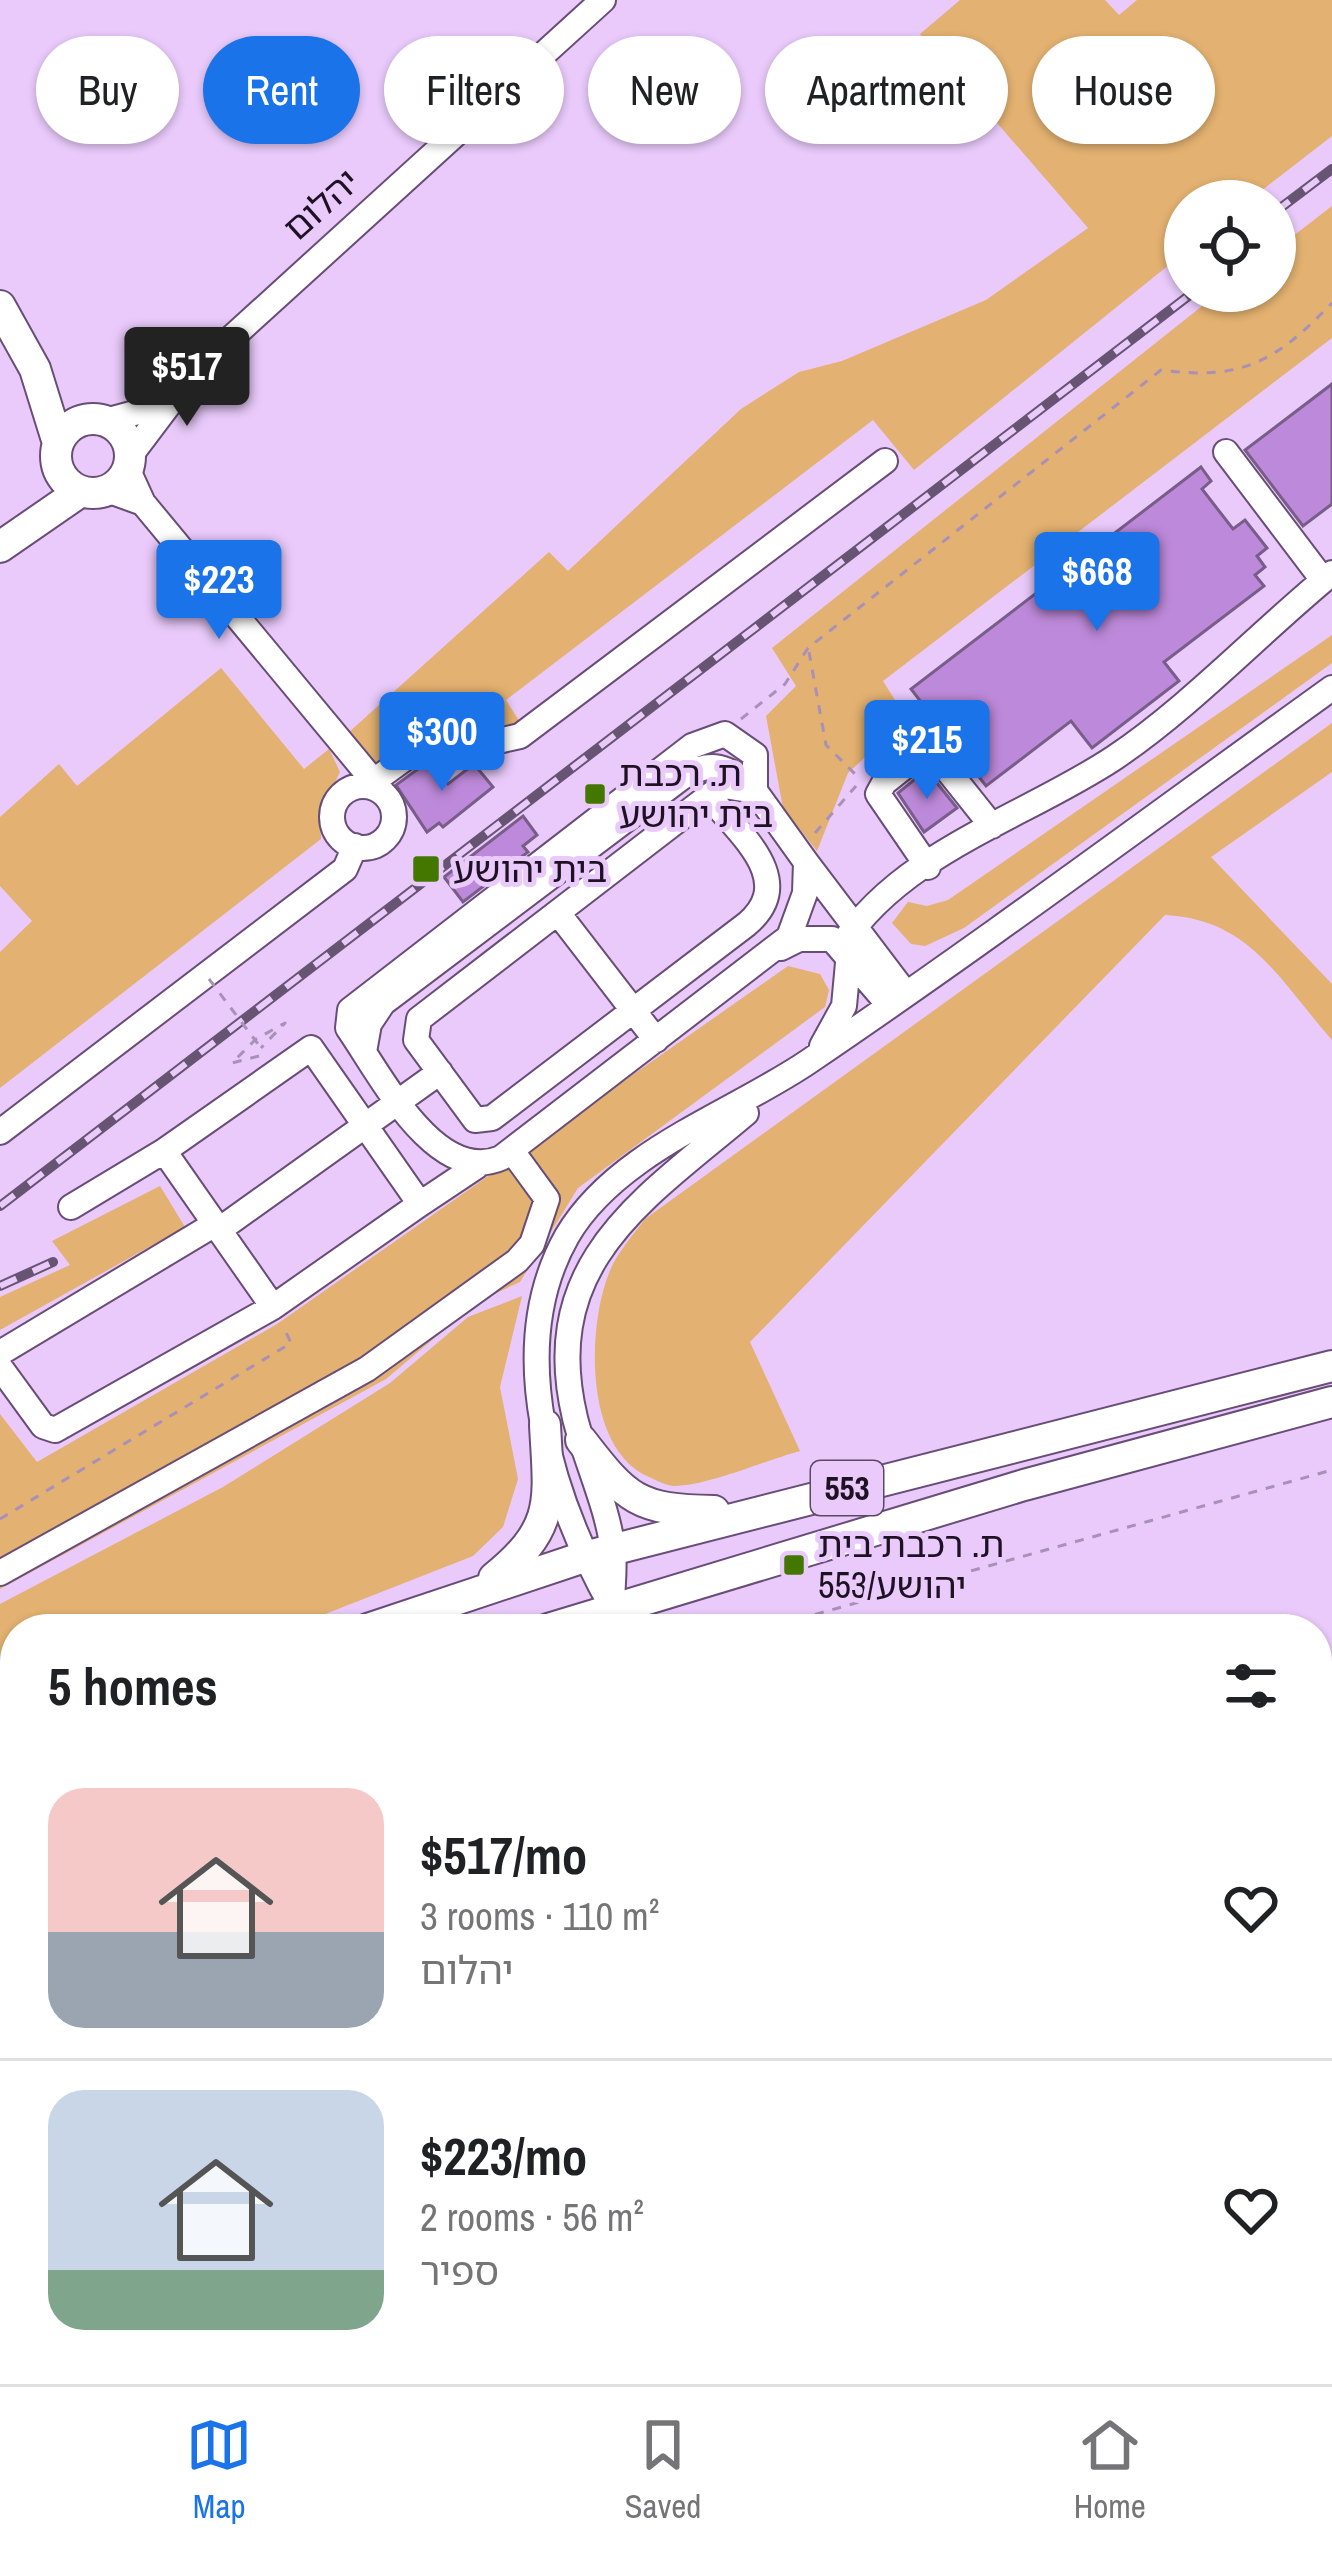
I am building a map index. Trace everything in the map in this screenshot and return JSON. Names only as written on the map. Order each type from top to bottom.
[{"type":"main road","points":[[0,306],[35,369],[58,394],[122,434],[111,476],[63,478],[35,369]]},
{"type":"main road","points":[[58,453],[74,424],[99,420]]},
{"type":"main road","name":"יהלום","points":[[6,542],[45,492],[58,453]]},
{"type":"main road","name":"יהלום","points":[[6,542],[111,476]]},
{"type":"main road","name":"553","points":[[411,1614],[598,1553],[1332,1366]]},
{"type":"main road","name":"553","points":[[592,1614],[1024,1485],[1332,1402]]},
{"type":"main road","points":[[477,1591],[527,1552],[546,1520],[545,1426]]},
{"type":"main road","points":[[581,1440],[614,1483],[645,1506],[756,1512]]},
{"type":"street","name":"יהלום","points":[[99,420],[142,411],[197,369],[603,0]]},
{"type":"street","name":"יהלום","points":[[111,476],[197,369]]},
{"type":"street","points":[[612,1607],[568,1386],[569,1335],[582,1277],[596,1250],[651,1192],[810,1060],[844,1006],[848,941],[878,901],[992,826],[1116,757],[1328,576],[1226,452]]},
{"type":"street","points":[[111,476],[143,503],[341,742],[351,772],[368,788],[393,810],[392,829],[380,843],[355,846],[338,835],[332,815],[368,788],[456,721],[476,726],[498,741],[520,736],[885,461]]},
{"type":"street","points":[[598,1553],[545,1426],[537,1390],[537,1331],[553,1266],[569,1233],[634,1168],[810,1060],[1332,688]]},
{"type":"street","points":[[477,1166],[441,1151],[364,1052],[348,1028],[347,1018],[357,1002],[692,746],[721,735],[742,741],[759,765],[754,791]]},
{"type":"street","points":[[928,867],[878,794],[884,783],[924,751],[933,752],[992,826]]},
{"type":"street","points":[[364,1052],[369,1024],[383,1003],[681,778],[710,765],[724,767],[754,791],[802,857],[848,941],[897,999]]},
{"type":"street","points":[[710,796],[764,866],[770,893],[755,917],[482,1123],[416,1040],[414,1026],[558,913],[710,796],[724,786],[754,791]]},
{"type":"street","points":[[0,1132],[345,869],[355,846]]},
{"type":"street","points":[[777,950],[801,913],[802,857]]},
{"type":"street","points":[[558,913],[656,1040]]},
{"type":"street","points":[[0,1367],[44,1426],[55,1430],[273,1306],[477,1166],[512,1151],[777,950],[815,937],[848,941]]},
{"type":"street","points":[[71,1207],[164,1151],[311,1048],[420,1204]]},
{"type":"street","points":[[0,1353],[217,1227],[440,1072]]},
{"type":"street","points":[[164,1151],[273,1306]]},
{"type":"street","points":[[0,1573],[367,1369],[517,1261],[543,1222],[547,1198],[512,1151]]},
{"type":"path","points":[[721,735],[785,684],[808,648],[1161,370],[1214,377],[1288,349],[1332,303]]},
{"type":"path","points":[[802,857],[861,781],[826,745],[808,648]]},
{"type":"path","points":[[209,979],[261,1048]]},
{"type":"path","points":[[0,1519],[291,1343],[273,1306]]},
{"type":"path","points":[[818,1614],[1332,1470]]},
{"type":"shaded area","points":[[960,0],[1105,0],[1119,15],[1137,0],[1332,0],[1332,136],[1275,180],[1164,180],[1164,269],[914,470],[873,420],[506,700],[520,722],[504,732],[463,708],[375,770],[348,733],[549,552],[568,571],[741,409],[799,372],[842,361],[986,300],[1088,228],[1008,136],[1008,36],[920,34]]},
{"type":"shaded area","points":[[1332,206],[1332,338],[883,681],[907,719],[848,773],[817,851],[783,808],[766,716],[796,686],[772,648],[1195,312],[1296,312],[1296,234]]},
{"type":"shaded area","points":[[1332,635],[1332,663],[964,928],[925,946],[911,944],[892,923],[908,902],[927,906],[948,900]]},
{"type":"shaded area","points":[[221,668],[304,769],[329,749],[340,772],[320,813],[321,839],[0,1088],[0,952],[32,921],[0,886],[0,817],[59,764],[77,786]]},
{"type":"shaded area","points":[[1332,723],[1332,772],[1211,857],[1332,984],[1332,1040],[1278,975],[1241,940],[1194,919],[1165,915],[750,1342],[800,1451],[720,1477],[674,1486],[628,1462],[612,1441],[602,1415],[596,1385],[597,1324],[612,1266],[645,1219]]},
{"type":"shaded area","points":[[788,966],[820,974],[829,990],[825,1007],[578,1188],[520,1282],[477,1302],[386,1379],[0,1589],[0,1414],[37,1462],[277,1324]]},
{"type":"shaded area","points":[[160,1186],[185,1227],[0,1330],[0,1297],[70,1265],[52,1241]]},
{"type":"shaded area","points":[[522,1296],[500,1387],[518,1479],[503,1527],[473,1556],[325,1614],[0,1614],[0,1604],[223,1487],[390,1383],[468,1317]]},
{"type":"building","points":[[1332,384],[1332,504],[1303,526],[1245,450]]},
{"type":"building","points":[[1201,467],[1211,481],[1202,489],[1233,529],[1245,520],[1267,548],[1257,556],[1265,567],[1255,575],[1264,586],[1164,662],[1179,681],[1092,748],[1071,721],[986,786],[911,689]]},
{"type":"building","points":[[429,761],[448,784],[474,764],[493,787],[443,827],[439,823],[427,832],[396,785]]},
{"type":"building","points":[[920,775],[925,783],[933,778],[957,808],[924,832],[898,793]]},
{"type":"building","points":[[523,816],[537,835],[523,846],[528,852],[463,902],[444,877]]},
{"type":"railway","points":[[1296,196],[1332,169]]},
{"type":"railway","points":[[0,1206],[1168,312]]},
{"type":"railway","points":[[0,1286],[53,1262]]},
{"type":"place","name":"ת. רכבת בית יהושע","points":[[595,794]]},
{"type":"place","name":"בית יהושע","points":[[426,869]]},
{"type":"place","name":"ת. רכבת בית יהושע/553","points":[[794,1565]]}]
